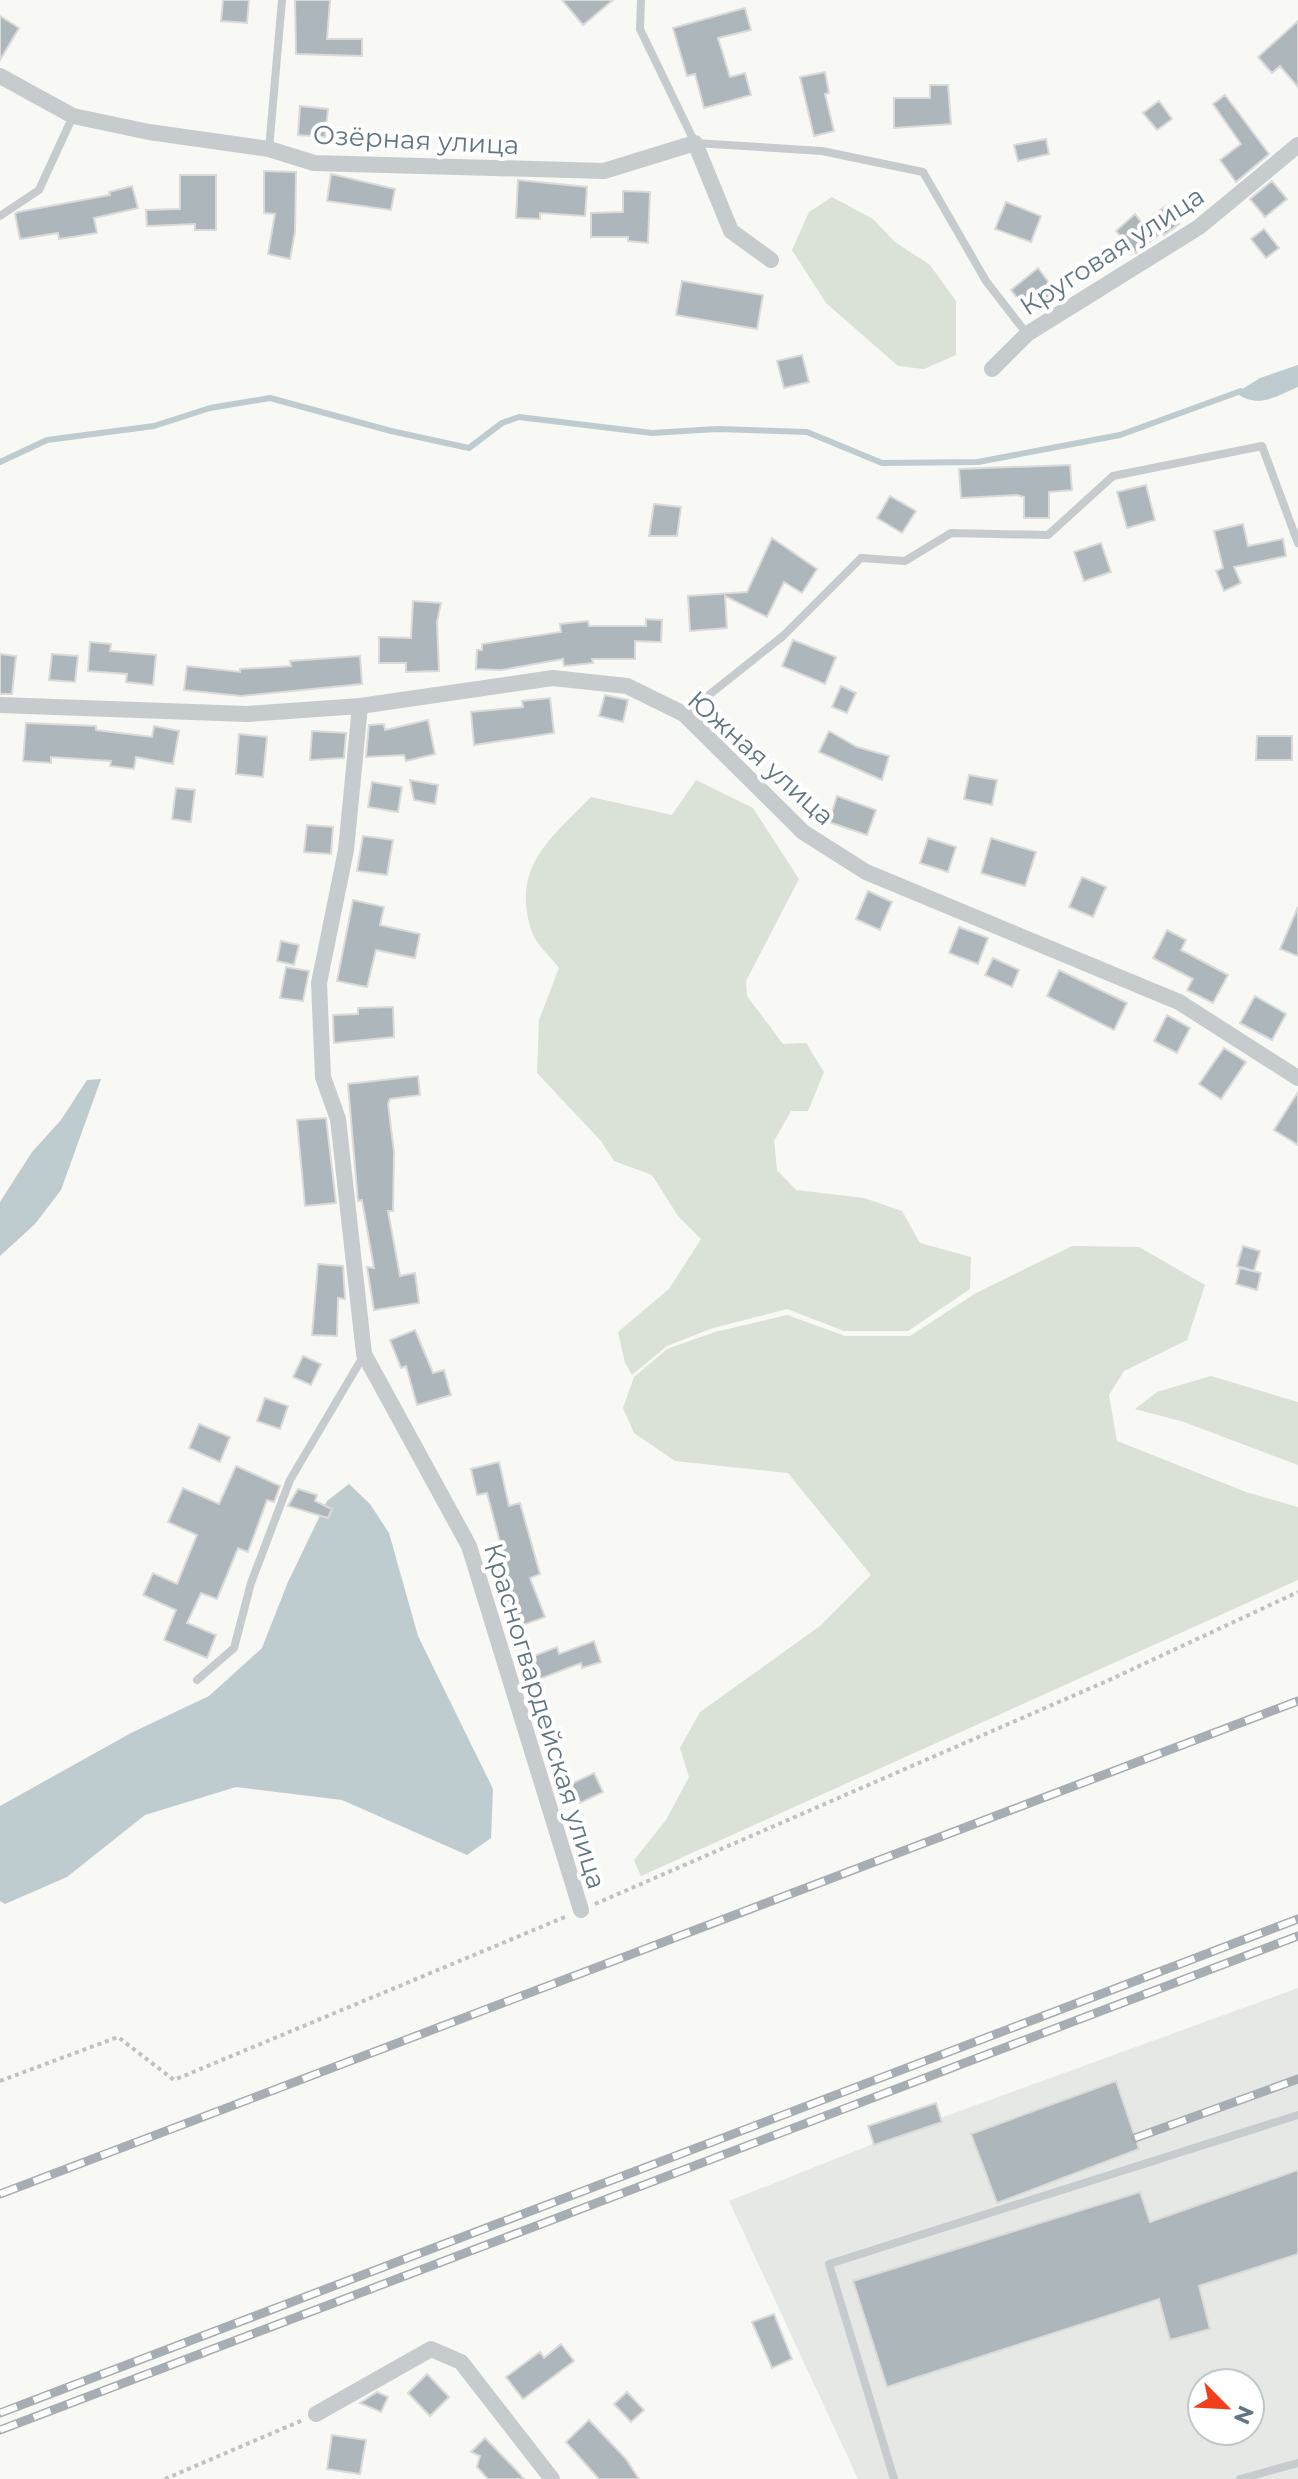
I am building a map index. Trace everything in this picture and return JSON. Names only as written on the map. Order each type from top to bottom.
[{"type":"street","name":"Озёрная улица","points":[[0,76],[73,116],[149,132],[269,149],[314,163],[604,171],[695,143]]},
{"type":"street","points":[[695,143],[731,231],[771,260]]},
{"type":"street","name":"Круговая улица","points":[[992,369],[1027,334],[1199,227],[1298,145]]},
{"type":"street","name":"Южная улица","points":[[0,705],[247,714],[360,706],[553,678],[627,686],[684,714],[803,832],[866,872],[1179,1002],[1298,1078]]},
{"type":"street","name":"Красногвардейская улица","points":[[360,706],[346,850],[319,983],[323,1077],[338,1119],[364,1354],[469,1546],[581,1910]]},
{"type":"street","points":[[316,2414],[431,2349],[461,2362],[552,2479]]},
{"type":"lane","points":[[269,149],[282,0]]},
{"type":"lane","points":[[641,0],[640,29],[695,143],[822,151],[923,172],[986,281],[1027,334]]},
{"type":"lane","points":[[0,216],[39,190],[73,116]]},
{"type":"lane","points":[[684,714],[783,636],[861,558],[905,561],[951,533],[1048,535],[1113,476],[1262,446],[1298,543]]},
{"type":"lane","points":[[197,1680],[234,1648],[251,1583],[290,1480],[364,1354]]},
{"type":"lane","points":[[894,2479],[829,2264],[1298,2115]]},
{"type":"lane","points":[[1240,2479],[1298,2463]]},
{"type":"path","points":[[0,2081],[118,2037],[174,2080],[581,1910],[1107,1681],[1298,1592]]},
{"type":"path","points":[[165,2479],[316,2414]]},
{"type":"shaded area","points":[[832,197],[873,219],[895,242],[930,265],[956,301],[956,355],[924,369],[898,366],[826,303],[792,250],[809,212]]},
{"type":"shaded area","points":[[1298,365],[1298,387],[1259,401],[1236,393],[1260,378]]},
{"type":"shaded area","points":[[696,780],[753,808],[799,879],[746,981],[747,996],[783,1044],[806,1043],[824,1072],[808,1111],[791,1111],[774,1141],[777,1170],[796,1190],[864,1198],[902,1211],[920,1243],[971,1257],[970,1289],[908,1331],[844,1331],[787,1309],[713,1328],[667,1346],[632,1375],[625,1363],[618,1332],[669,1289],[701,1239],[678,1216],[652,1175],[614,1161],[601,1141],[537,1073],[539,1020],[559,968],[534,937],[526,889],[538,856],[591,797],[672,815]]},
{"type":"shaded area","points":[[101,1079],[61,1190],[35,1224],[0,1256],[0,1202],[32,1152],[61,1120],[87,1080]]},
{"type":"shaded area","points":[[1072,1246],[1139,1247],[1205,1285],[1187,1340],[1124,1371],[1109,1395],[1117,1441],[1246,1492],[1298,1507],[1298,1580],[641,1876],[634,1860],[666,1820],[689,1777],[680,1748],[700,1712],[820,1626],[871,1575],[788,1473],[675,1461],[634,1433],[623,1408],[634,1377],[667,1349],[715,1332],[787,1315],[845,1336],[910,1336],[976,1293]]},
{"type":"shaded area","points":[[1211,1376],[1298,1402],[1298,1465],[1184,1422],[1135,1409],[1157,1392]]},
{"type":"shaded area","points":[[349,1484],[370,1504],[389,1533],[418,1636],[493,1789],[491,1838],[467,1855],[342,1800],[236,1787],[145,1815],[67,1877],[5,1904],[0,1901],[0,1806],[131,1733],[209,1696],[262,1648],[288,1582],[327,1501]]},
{"type":"shaded area","points":[[1298,1988],[1298,2479],[858,2479],[729,2201],[913,2128]]},
{"type":"building","points":[[223,0],[249,0],[247,23],[221,21]]},
{"type":"building","points":[[295,0],[330,0],[327,39],[362,39],[362,56],[296,54]]},
{"type":"building","points":[[562,0],[613,0],[583,25]]},
{"type":"building","points":[[745,8],[751,30],[718,38],[730,77],[745,73],[751,95],[704,108],[695,74],[687,76],[673,28]]},
{"type":"building","points":[[0,16],[19,28],[0,60]]},
{"type":"building","points":[[1298,21],[1298,87],[1280,66],[1272,73],[1258,57]]},
{"type":"building","points":[[825,72],[829,93],[825,94],[834,131],[814,136],[800,77]]},
{"type":"building","points":[[930,85],[948,85],[951,124],[894,128],[894,98],[930,98]]},
{"type":"building","points":[[1225,95],[1269,154],[1236,182],[1220,160],[1241,144],[1213,104]]},
{"type":"building","points":[[1159,101],[1172,119],[1157,130],[1143,113]]},
{"type":"building","points":[[300,106],[328,109],[325,137],[298,135]]},
{"type":"building","points":[[1046,139],[1049,154],[1018,161],[1014,145]]},
{"type":"building","points":[[264,171],[296,172],[295,232],[290,259],[268,254],[275,214],[264,213]]},
{"type":"building","points":[[331,174],[395,189],[391,210],[327,201]]},
{"type":"building","points":[[180,175],[216,175],[216,230],[195,230],[195,224],[147,226],[146,210],[180,209]]},
{"type":"building","points":[[518,180],[587,187],[585,216],[540,213],[540,219],[516,218]]},
{"type":"building","points":[[1272,181],[1287,199],[1265,217],[1250,199]]},
{"type":"building","points":[[132,186],[138,208],[94,218],[97,233],[59,239],[58,233],[20,239],[15,214],[18,212],[110,195],[109,192]]},
{"type":"building","points":[[623,191],[650,192],[648,243],[628,241],[628,237],[591,237],[591,213],[623,212]]},
{"type":"building","points":[[1006,202],[1041,216],[1031,242],[995,229]]},
{"type":"building","points":[[1166,206],[1179,224],[1164,235],[1162,232],[1136,253],[1116,231],[1135,214],[1142,223]]},
{"type":"building","points":[[1264,229],[1279,248],[1266,258],[1251,239]]},
{"type":"building","points":[[1038,268],[1056,292],[1029,313],[1011,290]]},
{"type":"building","points":[[682,281],[763,295],[757,329],[676,315]]},
{"type":"building","points":[[802,355],[809,382],[784,388],[777,361]]},
{"type":"building","points":[[1070,465],[1072,490],[1049,492],[1049,518],[1024,518],[1024,497],[1017,495],[961,498],[959,469]]},
{"type":"building","points":[[1146,485],[1155,520],[1127,528],[1117,492]]},
{"type":"building","points":[[890,496],[916,511],[902,533],[877,518]]},
{"type":"building","points":[[654,504],[681,507],[677,536],[649,536]]},
{"type":"building","points":[[1243,524],[1248,546],[1283,539],[1286,556],[1234,567],[1241,583],[1224,591],[1216,571],[1223,568],[1214,531]]},
{"type":"building","points":[[772,538],[817,569],[802,593],[784,582],[767,617],[725,596],[727,628],[690,631],[688,596],[747,592]]},
{"type":"building","points":[[1101,543],[1111,572],[1084,581],[1074,552]]},
{"type":"building","points":[[413,601],[441,603],[437,622],[439,671],[406,672],[406,663],[379,663],[379,637],[411,638]]},
{"type":"building","points":[[646,619],[662,620],[661,642],[635,641],[635,659],[592,659],[593,663],[564,666],[563,659],[501,670],[476,669],[477,650],[482,650],[482,644],[561,632],[560,624],[588,621],[589,626],[646,626]]},
{"type":"building","points":[[793,640],[836,657],[825,684],[782,666]]},
{"type":"building","points":[[90,642],[111,644],[110,651],[156,655],[153,685],[126,682],[127,674],[88,671]]},
{"type":"building","points":[[0,654],[16,656],[12,694],[0,694]]},
{"type":"building","points":[[52,654],[78,656],[75,682],[49,680]]},
{"type":"building","points":[[360,656],[362,684],[241,696],[184,690],[187,666],[240,672],[240,669],[291,666],[290,661]]},
{"type":"building","points":[[841,686],[856,693],[847,713],[832,707]]},
{"type":"building","points":[[605,695],[628,700],[623,722],[599,716]]},
{"type":"building","points":[[550,698],[554,733],[474,745],[471,712],[523,707],[522,701]]},
{"type":"building","points":[[428,720],[435,754],[406,761],[404,755],[366,757],[369,725],[384,724],[385,730]]},
{"type":"building","points":[[26,723],[96,726],[96,730],[152,737],[154,726],[179,731],[173,764],[136,757],[134,769],[110,766],[111,761],[51,757],[51,763],[23,761]]},
{"type":"building","points":[[312,731],[346,733],[344,758],[310,760]]},
{"type":"building","points":[[829,731],[857,747],[889,756],[882,780],[819,752]]},
{"type":"building","points":[[239,734],[267,737],[263,777],[236,774]]},
{"type":"building","points":[[1257,736],[1292,736],[1292,760],[1256,760]]},
{"type":"building","points":[[969,775],[997,780],[992,805],[964,799]]},
{"type":"building","points":[[410,780],[438,785],[435,804],[414,800]]},
{"type":"building","points":[[372,782],[402,787],[398,812],[368,807]]},
{"type":"building","points":[[176,788],[195,790],[191,822],[172,819]]},
{"type":"building","points":[[837,796],[876,810],[867,835],[829,822]]},
{"type":"building","points":[[307,825],[333,827],[331,854],[304,852]]},
{"type":"building","points":[[363,836],[393,840],[387,875],[357,871]]},
{"type":"building","points":[[928,838],[956,847],[948,872],[920,863]]},
{"type":"building","points":[[991,838],[1036,852],[1025,886],[981,873]]},
{"type":"building","points":[[1082,877],[1106,887],[1093,917],[1069,907]]},
{"type":"building","points":[[868,891],[892,902],[880,930],[856,919]]},
{"type":"building","points":[[353,900],[384,907],[380,925],[420,934],[415,958],[376,950],[367,987],[337,981]]},
{"type":"building","points":[[1298,907],[1298,956],[1280,949]]},
{"type":"building","points":[[959,927],[988,938],[978,964],[949,953]]},
{"type":"building","points":[[1167,930],[1186,940],[1181,950],[1228,975],[1213,1003],[1187,990],[1193,979],[1153,958]]},
{"type":"building","points":[[281,941],[299,945],[294,965],[277,961]]},
{"type":"building","points":[[993,958],[1019,970],[1012,987],[985,975]]},
{"type":"building","points":[[286,967],[309,971],[303,1001],[280,998]]},
{"type":"building","points":[[1059,970],[1127,1003],[1114,1030],[1047,996]]},
{"type":"building","points":[[1255,996],[1286,1014],[1272,1040],[1240,1023]]},
{"type":"building","points":[[393,1007],[394,1037],[334,1043],[333,1015],[358,1014],[358,1008]]},
{"type":"building","points":[[1167,1015],[1190,1028],[1177,1053],[1154,1041]]},
{"type":"building","points":[[1224,1048],[1246,1062],[1221,1099],[1199,1084]]},
{"type":"building","points":[[418,1076],[420,1095],[390,1099],[388,1104],[394,1152],[393,1211],[388,1211],[400,1276],[415,1273],[419,1303],[374,1310],[367,1267],[374,1268],[362,1200],[358,1201],[348,1084]]},
{"type":"building","points":[[1298,1092],[1298,1145],[1274,1130]]},
{"type":"building","points":[[326,1118],[336,1203],[305,1206],[297,1120]]},
{"type":"building","points":[[1243,1246],[1260,1251],[1254,1271],[1237,1266]]},
{"type":"building","points":[[318,1264],[343,1266],[345,1299],[338,1298],[337,1336],[312,1335]]},
{"type":"building","points":[[1240,1268],[1261,1273],[1257,1290],[1236,1284]]},
{"type":"building","points":[[415,1330],[433,1373],[444,1370],[451,1395],[417,1405],[406,1366],[401,1368],[390,1340]]},
{"type":"building","points":[[303,1356],[321,1364],[311,1385],[293,1377]]},
{"type":"building","points":[[265,1398],[288,1406],[280,1429],[257,1421]]},
{"type":"building","points":[[199,1424],[230,1437],[220,1462],[189,1448]]},
{"type":"building","points":[[499,1462],[509,1506],[520,1503],[540,1574],[530,1578],[545,1617],[515,1628],[496,1559],[504,1557],[487,1493],[477,1495],[471,1469]]},
{"type":"building","points":[[236,1466],[280,1486],[274,1502],[267,1500],[248,1552],[238,1548],[217,1599],[201,1593],[187,1623],[216,1635],[207,1658],[164,1640],[176,1610],[143,1595],[153,1573],[177,1584],[197,1535],[168,1522],[183,1488],[219,1504]]},
{"type":"building","points":[[298,1489],[317,1495],[315,1501],[332,1509],[328,1518],[288,1506]]},
{"type":"building","points":[[594,1641],[601,1662],[582,1668],[581,1663],[534,1681],[526,1659],[557,1647],[559,1654]]},
{"type":"building","points":[[594,1773],[603,1792],[580,1803],[571,1784]]},
{"type":"building","points":[[1116,2081],[1139,2149],[997,2203],[971,2134]]},
{"type":"building","points":[[936,2103],[942,2122],[874,2145],[868,2126]]},
{"type":"building","points":[[1298,2170],[1298,2254],[1199,2286],[1210,2329],[1170,2340],[1159,2299],[887,2387],[853,2281],[1140,2192],[1150,2222]]},
{"type":"building","points":[[774,2314],[792,2359],[772,2368],[752,2322]]},
{"type":"building","points":[[561,2344],[574,2361],[523,2399],[506,2377],[540,2352],[544,2358]]},
{"type":"building","points":[[427,2374],[449,2397],[430,2416],[408,2393]]},
{"type":"building","points":[[377,2392],[388,2397],[381,2412],[360,2403]]},
{"type":"building","points":[[627,2392],[644,2410],[631,2422],[614,2404]]},
{"type":"building","points":[[589,2420],[626,2459],[639,2479],[599,2479],[566,2442]]},
{"type":"building","points":[[332,2435],[366,2440],[360,2474],[327,2469]]},
{"type":"building","points":[[485,2438],[524,2479],[488,2479],[477,2467],[480,2456],[471,2452]]},
{"type":"waterway","points":[[0,462],[47,440],[154,426],[210,408],[270,398],[391,431],[469,448],[502,423],[519,417],[652,433],[717,429],[807,432],[882,463],[978,462],[1120,435],[1241,391]]},
{"type":"railway","points":[[0,2194],[1298,1701]]},
{"type":"railway","points":[[0,2413],[1298,1919]]},
{"type":"railway","points":[[0,2430],[1298,1936]]},
{"type":"railway","points":[[1135,2138],[1298,2079]]}]
